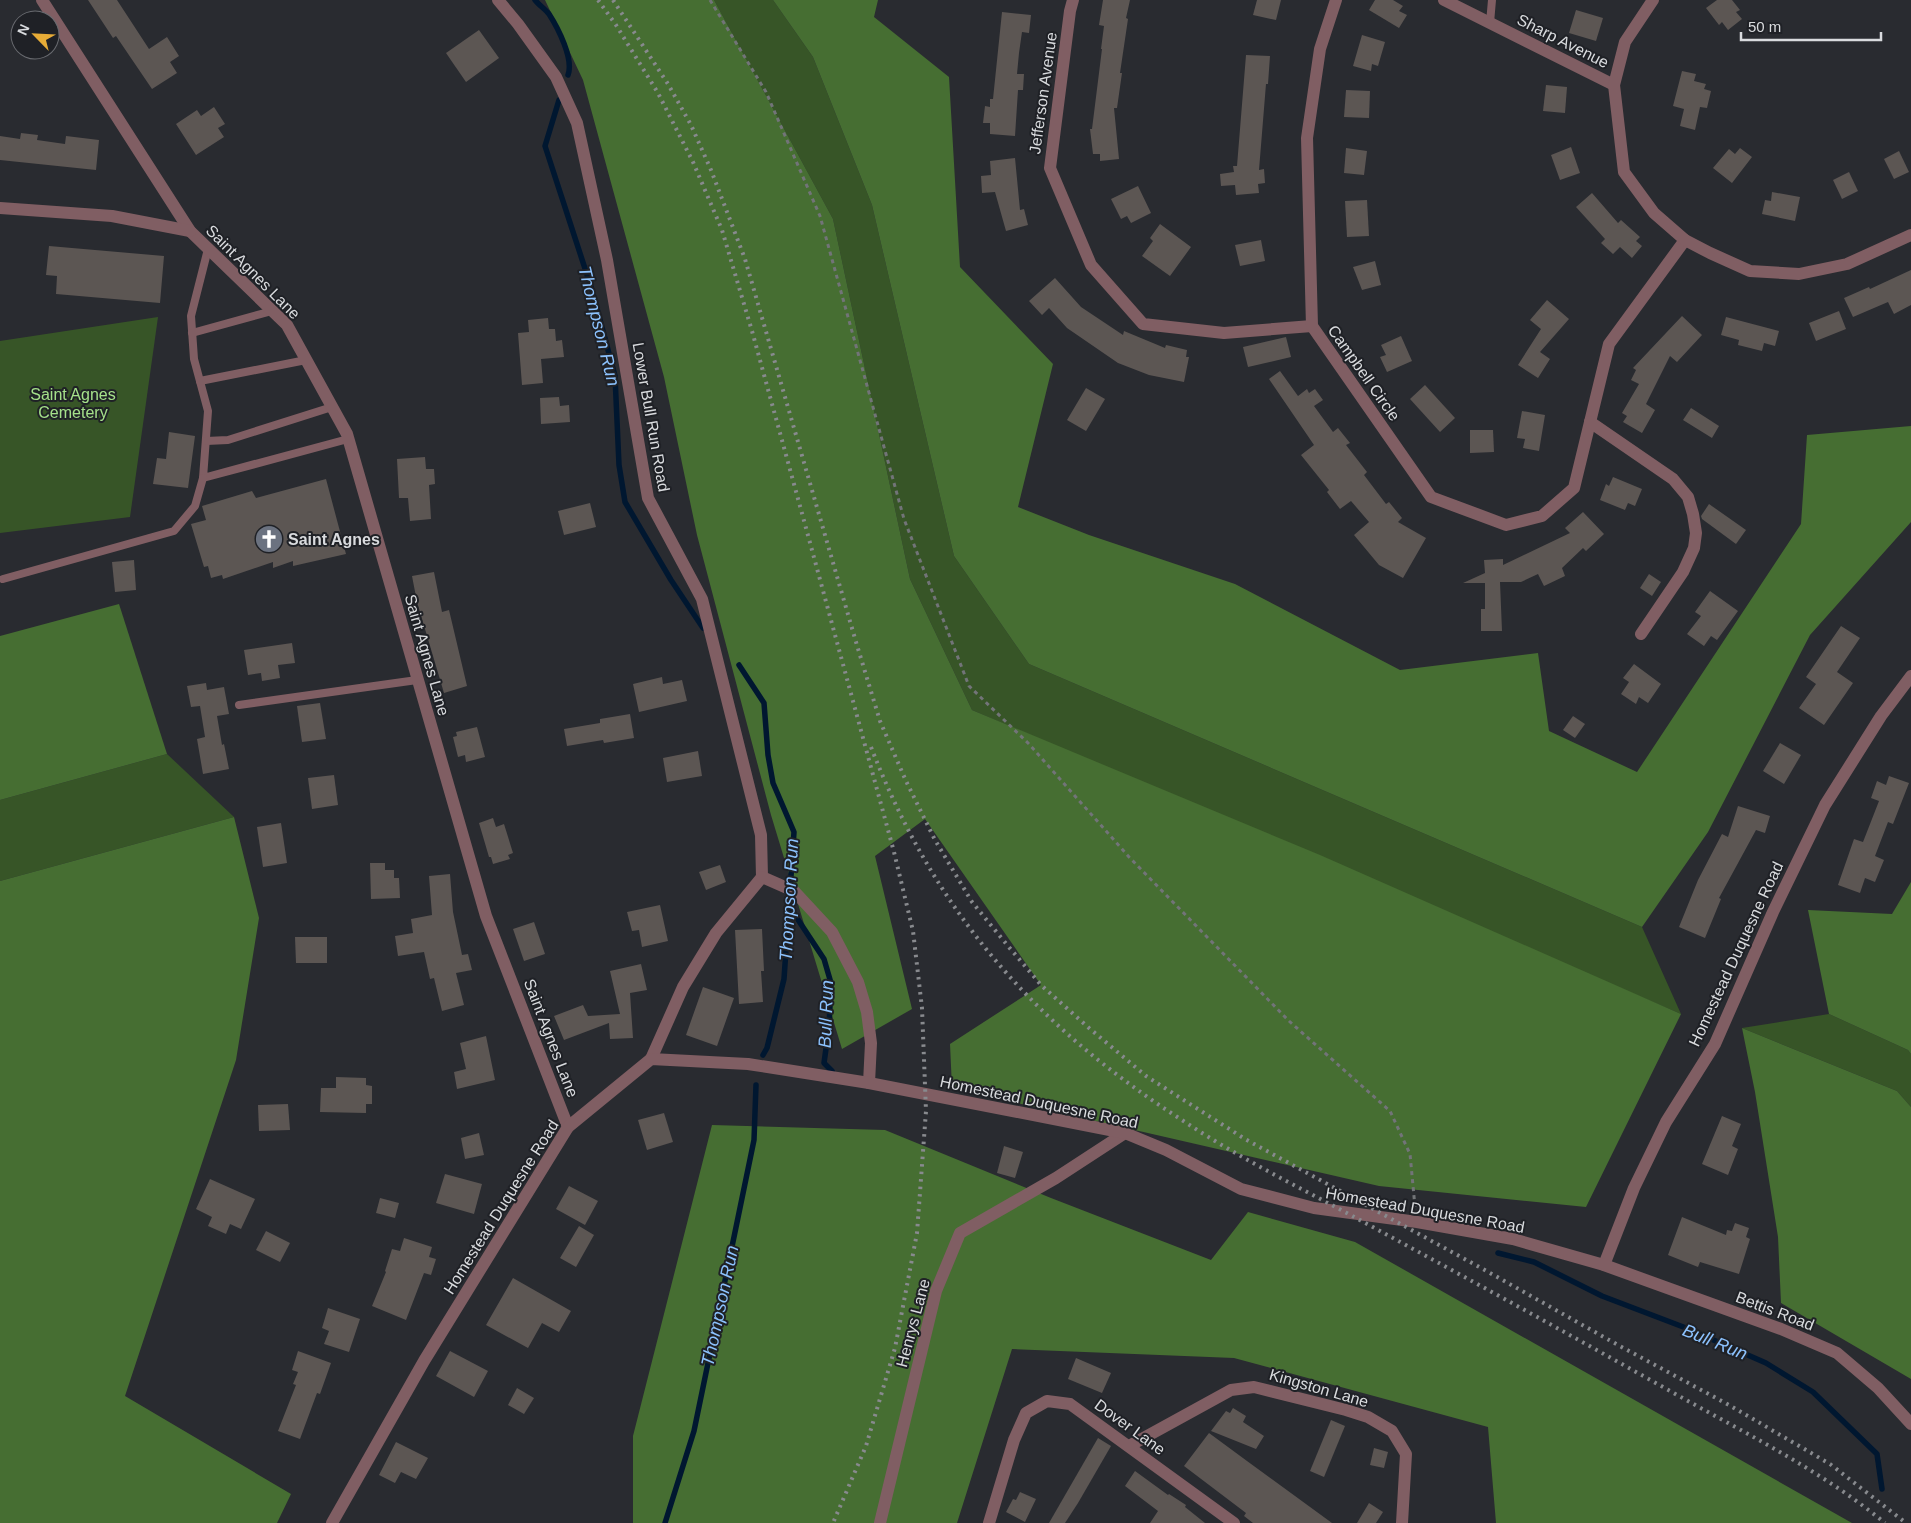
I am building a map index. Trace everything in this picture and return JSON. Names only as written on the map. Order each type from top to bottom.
[{"type":"street","name":"Saint Agnes Lane","points":[[42,0],[190,232],[287,326],[348,439],[486,916],[568,1127]]},
{"type":"street","name":"Lower Bull Run Road","points":[[498,0],[518,24],[556,77],[577,123],[607,260],[648,498],[702,599],[761,834],[762,877]]},
{"type":"street","name":"Jefferson Avenue","points":[[1074,0],[1070,11],[1050,168],[1091,265],[1143,324],[1224,332],[1312,326]]},
{"type":"street","name":"Campbell Circle","points":[[1336,0],[1320,49],[1307,138],[1312,326],[1431,497],[1506,525],[1542,516],[1574,488],[1609,344],[1685,240]]},
{"type":"street","name":"Sharp Avenue","points":[[1444,0],[1614,85]]},
{"type":"street","points":[[1654,0],[1625,42],[1614,85],[1624,172],[1654,213],[1685,240],[1750,271],[1799,274],[1847,264],[1911,235]]},
{"type":"street","name":"Saint Agnes Lane","points":[[0,208],[112,216],[190,232]]},
{"type":"street","points":[[1590,422],[1673,479],[1688,497],[1693,514],[1696,533],[1694,548],[1683,572],[1641,634]]},
{"type":"street","name":"Homestead Duquesne Road","points":[[332,1523],[424,1361],[568,1127],[651,1059],[748,1064],[869,1083],[1125,1133],[1166,1150],[1241,1189],[1314,1208],[1417,1222],[1512,1239],[1604,1265],[1638,1180],[1666,1122],[1714,1044],[1773,912],[1825,805],[1881,716],[1911,676]]},
{"type":"street","points":[[651,1059],[683,987],[716,934],[762,877],[788,889],[832,932],[858,982],[866,1012],[871,1043],[869,1083]]},
{"type":"street","name":"Henrys Lane","points":[[880,1523],[936,1291],[960,1233],[1056,1178],[1125,1133]]},
{"type":"street","name":"Bettis Road","points":[[1604,1265],[1781,1329],[1836,1354],[1878,1388],[1911,1424]]},
{"type":"street","name":"Kingston Lane","points":[[1129,1446],[1231,1390],[1254,1387],[1368,1417],[1392,1431],[1406,1454],[1402,1523]]},
{"type":"street","name":"Dover Lane","points":[[989,1523],[1014,1440],[1026,1413],[1047,1401],[1070,1404],[1234,1523]]},
{"type":"lane","points":[[1490,23],[1492,0]]},
{"type":"lane","points":[[3,579],[174,531],[195,506],[203,478],[208,411],[194,359],[190,316],[208,249]]},
{"type":"lane","points":[[192,333],[272,311]]},
{"type":"lane","points":[[200,381],[306,360]]},
{"type":"lane","points":[[206,440],[228,440],[332,407]]},
{"type":"lane","points":[[203,478],[348,439]]},
{"type":"lane","points":[[239,705],[417,680]]},
{"type":"path","points":[[710,0],[766,92],[820,216],[904,519],[969,686],[1030,744],[1129,857],[1289,1021],[1390,1111],[1410,1154],[1417,1222]]},
{"type":"green space","points":[[545,0],[714,0],[833,219],[910,579],[972,710],[1320,855],[1681,1014],[1586,1207],[1379,1186],[952,1088],[950,1044],[1041,985],[925,819],[875,856],[912,1009],[842,1049],[771,815],[697,535],[664,377],[583,80]]},
{"type":"green space","points":[[714,0],[773,0],[813,57],[872,205],[954,556],[1029,664],[1642,927],[1681,1014],[972,710],[910,579],[833,219]]},
{"type":"green space","points":[[773,0],[878,0],[874,17],[949,77],[960,267],[1053,364],[1018,507],[1089,535],[1235,584],[1400,670],[1538,653],[1549,731],[1637,772],[1801,524],[1807,435],[1911,426],[1911,522],[1810,635],[1708,832],[1642,927],[1029,664],[954,556],[872,205],[813,57]]},
{"type":"green space","name":"Saint Agnes Cemetery","points":[[158,317],[130,517],[0,533],[0,341]]},
{"type":"green space","points":[[119,604],[167,754],[0,800],[0,636]]},
{"type":"green space","points":[[167,754],[234,817],[0,881],[0,800]]},
{"type":"green space","points":[[234,817],[259,918],[236,1060],[125,1396],[291,1494],[277,1523],[0,1523],[0,881]]},
{"type":"green space","points":[[1911,882],[1911,1054],[1908,1050],[1829,1014],[1808,910],[1892,914]]},
{"type":"green space","points":[[1829,1014],[1908,1050],[1911,1054],[1911,1107],[1897,1091],[1742,1028]]},
{"type":"green space","points":[[1742,1028],[1897,1091],[1911,1107],[1911,1379],[1781,1303],[1778,1237],[1755,1092]]},
{"type":"green space","points":[[712,1125],[885,1130],[1051,1198],[1211,1260],[1248,1212],[1355,1242],[1852,1523],[1496,1523],[1488,1427],[1234,1358],[1012,1349],[957,1523],[633,1523],[633,1436]]},
{"type":"building","points":[[88,0],[117,0],[149,49],[167,37],[179,56],[170,62],[177,73],[152,89],[116,36],[113,38]]},
{"type":"building","points":[[1103,0],[1130,0],[1126,18],[1128,19],[1117,108],[1114,108],[1119,159],[1100,161],[1100,154],[1093,154],[1090,129],[1092,129],[1102,49],[1104,26],[1099,25]]},
{"type":"building","points":[[1257,0],[1281,0],[1276,20],[1253,15]]},
{"type":"building","points":[[1375,0],[1393,0],[1403,6],[1399,11],[1407,15],[1399,28],[1369,10]]},
{"type":"building","points":[[1717,0],[1732,0],[1740,10],[1736,12],[1742,19],[1728,30],[1722,22],[1719,25],[1706,8]]},
{"type":"building","points":[[1576,10],[1603,18],[1596,41],[1569,33]]},
{"type":"building","points":[[1002,12],[1031,15],[1029,33],[1022,32],[1019,53],[1017,74],[1024,74],[1023,90],[1018,90],[1015,136],[990,134],[990,123],[983,123],[985,106],[990,107],[990,99],[993,99]]},
{"type":"building","points":[[479,30],[499,58],[466,82],[446,53]]},
{"type":"building","points":[[1362,35],[1385,42],[1378,66],[1372,64],[1371,71],[1353,66]]},
{"type":"building","points":[[1246,55],[1270,56],[1259,170],[1264,169],[1265,183],[1258,184],[1259,193],[1236,195],[1235,185],[1221,186],[1220,174],[1234,172],[1233,166],[1237,166]]},
{"type":"building","points":[[1682,71],[1696,74],[1694,81],[1706,84],[1704,89],[1711,91],[1707,108],[1700,107],[1695,130],[1680,126],[1684,109],[1673,106]]},
{"type":"building","points":[[1546,85],[1567,87],[1565,113],[1543,111]]},
{"type":"building","points":[[1346,90],[1370,91],[1369,118],[1344,117]]},
{"type":"building","points":[[214,107],[225,124],[218,128],[224,137],[196,155],[176,124],[197,110],[201,116]]},
{"type":"building","points":[[21,133],[38,135],[37,140],[65,144],[66,136],[99,140],[96,170],[0,160],[0,136],[20,139]]},
{"type":"building","points":[[1571,147],[1580,173],[1560,180],[1551,155]]},
{"type":"building","points":[[1346,148],[1367,151],[1364,175],[1344,173]]},
{"type":"building","points":[[1740,148],[1752,157],[1732,183],[1713,168],[1729,149],[1735,154]]},
{"type":"building","points":[[1899,151],[1909,172],[1894,179],[1884,159]]},
{"type":"building","points":[[1015,158],[1020,210],[1024,209],[1028,225],[1006,231],[995,192],[982,193],[981,176],[991,175],[990,161]]},
{"type":"building","points":[[1849,172],[1858,191],[1842,199],[1833,180]]},
{"type":"building","points":[[1138,186],[1151,213],[1131,223],[1127,216],[1121,219],[1111,199]]},
{"type":"building","points":[[1772,192],[1800,197],[1795,221],[1762,214],[1765,200],[1771,201]]},
{"type":"building","points":[[1592,193],[1618,223],[1621,220],[1640,237],[1636,241],[1642,246],[1632,258],[1620,247],[1613,254],[1601,243],[1605,239],[1576,207]]},
{"type":"building","points":[[1367,200],[1369,236],[1347,237],[1345,201]]},
{"type":"building","points":[[1160,224],[1191,247],[1170,276],[1142,256],[1153,241],[1150,238]]},
{"type":"building","points":[[1261,240],[1265,261],[1240,266],[1235,245]]},
{"type":"building","points":[[49,246],[164,256],[160,303],[56,294],[57,276],[46,275]]},
{"type":"building","points":[[1375,261],[1381,285],[1362,290],[1353,267]]},
{"type":"building","points":[[1911,270],[1911,305],[1894,314],[1888,302],[1853,317],[1844,298],[1869,287],[1870,289]]},
{"type":"building","points":[[1055,278],[1081,307],[1123,335],[1124,331],[1165,348],[1166,345],[1187,350],[1186,357],[1189,357],[1184,382],[1149,375],[1118,363],[1067,328],[1049,308],[1042,315],[1029,301]]},
{"type":"building","points":[[1547,300],[1569,319],[1540,352],[1550,359],[1538,378],[1518,365],[1541,329],[1530,320]]},
{"type":"building","points":[[1839,311],[1846,329],[1816,341],[1809,323]]},
{"type":"building","points":[[1682,316],[1702,335],[1677,362],[1670,356],[1646,404],[1655,410],[1642,433],[1623,422],[1627,416],[1622,413],[1639,384],[1631,380],[1636,370],[1633,368]]},
{"type":"building","points":[[1726,317],[1779,331],[1775,346],[1764,343],[1762,351],[1738,345],[1739,340],[1721,335]]},
{"type":"building","points":[[548,318],[549,329],[555,329],[556,341],[562,340],[564,357],[541,359],[543,383],[522,385],[518,333],[529,332],[528,320]]},
{"type":"building","points":[[1401,336],[1412,361],[1387,372],[1380,357],[1386,355],[1381,345]]},
{"type":"building","points":[[1286,337],[1291,357],[1248,367],[1243,347]]},
{"type":"building","points":[[1280,371],[1298,396],[1307,389],[1309,393],[1315,389],[1323,400],[1314,406],[1333,432],[1338,428],[1350,443],[1346,445],[1367,472],[1364,475],[1386,504],[1389,502],[1402,518],[1398,522],[1426,538],[1403,578],[1379,565],[1354,535],[1369,522],[1351,501],[1340,509],[1327,492],[1329,490],[1301,455],[1314,445],[1269,379]]},
{"type":"building","points":[[1425,385],[1455,418],[1440,432],[1410,399]]},
{"type":"building","points":[[1086,388],[1105,399],[1086,431],[1067,420]]},
{"type":"building","points":[[559,397],[560,406],[569,405],[570,422],[541,424],[540,398]]},
{"type":"building","points":[[1691,408],[1719,426],[1712,438],[1683,420]]},
{"type":"building","points":[[1522,411],[1545,415],[1539,451],[1523,448],[1525,439],[1517,438]]},
{"type":"building","points":[[1470,430],[1493,430],[1494,452],[1470,453]]},
{"type":"building","points":[[169,432],[195,436],[188,488],[153,484],[157,458],[166,459]]},
{"type":"building","points":[[425,457],[426,469],[434,469],[435,484],[429,485],[431,519],[410,521],[408,498],[399,498],[397,459]]},
{"type":"building","points":[[1613,477],[1642,489],[1635,506],[1628,503],[1625,510],[1600,500],[1606,484],[1609,486]]},
{"type":"building","name":"Saint Agnes","points":[[326,479],[346,554],[293,566],[293,561],[273,568],[273,562],[223,579],[222,575],[211,578],[208,566],[204,567],[191,524],[206,520],[202,506],[252,491],[256,498]]},
{"type":"building","points":[[590,503],[596,527],[564,535],[558,511]]},
{"type":"building","points":[[1709,504],[1746,530],[1736,544],[1702,519],[1701,516]]},
{"type":"building","points":[[1583,512],[1604,534],[1586,551],[1583,548],[1562,568],[1565,576],[1544,586],[1538,574],[1521,582],[1500,582],[1502,631],[1481,631],[1481,609],[1485,609],[1485,583],[1463,583],[1485,573],[1484,560],[1503,559],[1503,565],[1570,533],[1565,528]]},
{"type":"building","points":[[134,560],[136,590],[115,592],[112,562]]},
{"type":"building","points":[[434,572],[442,612],[449,610],[467,686],[444,693],[417,602],[412,576]]},
{"type":"building","points":[[1649,574],[1661,582],[1652,596],[1640,588]]},
{"type":"building","points":[[1710,591],[1738,611],[1717,640],[1711,636],[1704,646],[1687,634],[1701,616],[1695,612]]},
{"type":"building","points":[[1841,626],[1860,638],[1837,672],[1853,683],[1824,725],[1799,708],[1816,684],[1806,677]]},
{"type":"building","points":[[292,643],[295,663],[278,665],[280,678],[262,681],[261,673],[248,675],[244,650]]},
{"type":"building","points":[[1634,664],[1661,684],[1648,703],[1639,697],[1636,704],[1621,694],[1629,682],[1623,678]]},
{"type":"building","points":[[662,677],[663,684],[682,680],[687,701],[639,712],[633,684]]},
{"type":"building","points":[[206,683],[207,690],[224,687],[229,714],[217,716],[222,745],[224,744],[229,769],[203,774],[197,739],[205,737],[200,706],[191,707],[187,686]]},
{"type":"building","points":[[320,703],[326,739],[302,742],[297,706]]},
{"type":"building","points":[[630,714],[634,738],[604,743],[603,740],[567,746],[564,729],[600,723],[600,719]]},
{"type":"building","points":[[1573,716],[1585,724],[1575,738],[1563,730]]},
{"type":"building","points":[[477,727],[485,757],[466,762],[465,755],[458,757],[453,737],[457,736],[456,732]]},
{"type":"building","points":[[1780,743],[1801,755],[1784,784],[1763,771]]},
{"type":"building","points":[[698,751],[702,776],[667,782],[663,758]]},
{"type":"building","points":[[334,775],[338,805],[312,809],[308,778]]},
{"type":"building","points":[[1889,776],[1909,783],[1893,824],[1888,822],[1875,856],[1884,860],[1875,882],[1865,878],[1860,893],[1838,885],[1854,839],[1863,842],[1879,801],[1871,798],[1877,781],[1886,785]]},
{"type":"building","points":[[1738,806],[1770,816],[1765,833],[1756,830],[1719,898],[1721,899],[1705,938],[1679,927],[1698,880],[1722,834],[1728,837]]},
{"type":"building","points":[[493,818],[496,827],[504,824],[513,853],[508,855],[510,859],[493,864],[491,857],[489,857],[479,823]]},
{"type":"building","points":[[281,823],[287,863],[263,867],[257,827]]},
{"type":"building","points":[[370,863],[385,863],[385,870],[394,870],[394,878],[399,878],[400,898],[371,899]]},
{"type":"building","points":[[720,865],[726,882],[706,890],[699,872]]},
{"type":"building","points":[[450,874],[453,912],[462,955],[468,954],[472,970],[456,973],[464,1005],[442,1011],[434,978],[430,979],[424,952],[398,956],[395,936],[413,933],[411,919],[432,915],[429,876]]},
{"type":"building","points":[[660,905],[668,941],[642,947],[639,930],[632,931],[627,912]]},
{"type":"building","points":[[534,922],[545,954],[524,961],[513,929]]},
{"type":"building","points":[[762,929],[764,971],[761,971],[763,1002],[739,1004],[735,930]]},
{"type":"building","points":[[295,937],[327,937],[327,963],[296,963]]},
{"type":"building","points":[[641,964],[647,990],[630,993],[633,1038],[610,1039],[609,1023],[564,1040],[554,1016],[583,1005],[588,1016],[620,1014],[610,971]]},
{"type":"building","points":[[703,987],[734,998],[717,1046],[686,1035]]},
{"type":"building","points":[[486,1036],[495,1080],[457,1089],[454,1072],[466,1069],[460,1043]]},
{"type":"building","points":[[336,1077],[366,1078],[366,1085],[372,1086],[372,1104],[366,1104],[366,1113],[320,1112],[321,1088],[336,1088]]},
{"type":"building","points":[[288,1104],[290,1130],[259,1131],[258,1105]]},
{"type":"building","points":[[664,1113],[673,1142],[647,1150],[638,1120]]},
{"type":"building","points":[[1722,1116],[1741,1124],[1732,1146],[1738,1149],[1728,1175],[1702,1164]]},
{"type":"building","points":[[479,1133],[484,1155],[465,1159],[461,1138]]},
{"type":"building","points":[[1004,1146],[1023,1152],[1015,1178],[997,1173]]},
{"type":"building","points":[[445,1174],[482,1184],[474,1214],[436,1203]]},
{"type":"building","points":[[210,1179],[255,1199],[241,1229],[230,1224],[226,1234],[208,1226],[212,1217],[196,1209]]},
{"type":"building","points":[[569,1186],[598,1201],[585,1225],[556,1209]]},
{"type":"building","points":[[380,1198],[399,1203],[395,1218],[376,1213]]},
{"type":"building","points":[[1682,1217],[1726,1235],[1727,1230],[1732,1231],[1735,1223],[1749,1228],[1746,1237],[1750,1239],[1739,1274],[1700,1262],[1698,1267],[1668,1255]]},
{"type":"building","points":[[579,1226],[594,1235],[576,1267],[560,1258]]},
{"type":"building","points":[[266,1231],[290,1243],[280,1262],[256,1250]]},
{"type":"building","points":[[404,1238],[432,1247],[429,1257],[436,1259],[431,1275],[424,1273],[406,1320],[372,1306],[386,1272],[392,1249],[400,1251]]},
{"type":"building","points":[[513,1278],[571,1311],[559,1332],[542,1323],[528,1348],[486,1325]]},
{"type":"building","points":[[328,1308],[360,1319],[349,1352],[324,1344],[329,1331],[322,1328]]},
{"type":"building","points":[[298,1351],[331,1363],[320,1394],[317,1393],[300,1439],[278,1431],[296,1385],[293,1384],[298,1372],[292,1370]]},
{"type":"building","points":[[450,1351],[488,1371],[474,1397],[436,1376]]},
{"type":"building","points":[[1076,1358],[1111,1373],[1102,1393],[1068,1379]]},
{"type":"building","points":[[517,1388],[534,1398],[524,1414],[508,1405]]},
{"type":"building","points":[[1233,1408],[1246,1416],[1243,1422],[1264,1436],[1256,1449],[1211,1431],[1226,1411],[1230,1413]]},
{"type":"building","points":[[1331,1420],[1345,1426],[1324,1477],[1310,1471]]},
{"type":"building","points":[[1209,1433],[1332,1523],[1253,1523],[1244,1516],[1246,1513],[1184,1466]]},
{"type":"building","points":[[1098,1438],[1111,1446],[1065,1523],[1049,1523]]},
{"type":"building","points":[[396,1442],[428,1458],[416,1479],[401,1472],[395,1483],[379,1475]]},
{"type":"building","points":[[1374,1448],[1388,1452],[1384,1468],[1370,1465]]},
{"type":"building","points":[[1135,1471],[1168,1495],[1186,1505],[1185,1507],[1205,1523],[1150,1523],[1158,1511],[1125,1486]]},
{"type":"building","points":[[1020,1492],[1036,1499],[1025,1522],[1006,1512],[1013,1499],[1016,1500]]},
{"type":"building","points":[[1369,1503],[1383,1512],[1376,1523],[1357,1523]]},
{"type":"waterway","name":"Thompson Run","points":[[535,0],[549,14],[561,35],[569,61],[568,75]]},
{"type":"waterway","name":"Thompson Run","points":[[559,100],[545,146],[592,290],[615,376],[619,465],[625,502],[671,580],[703,628]]},
{"type":"waterway","name":"Thompson Run","points":[[739,665],[764,703],[768,755],[773,783],[794,832],[784,979],[767,1048],[763,1055]]},
{"type":"waterway","name":"Bull Run","points":[[789,906],[824,959],[831,983],[829,1027],[824,1063],[832,1071]]},
{"type":"waterway","name":"Thompson Run","points":[[665,1523],[694,1431],[754,1140],[756,1085]]},
{"type":"waterway","name":"Bull Run","points":[[1498,1253],[1534,1262],[1602,1296],[1686,1328],[1766,1363],[1813,1392],[1877,1454],[1882,1489]]},
{"type":"railway","points":[[598,0],[616,25],[658,93],[693,162],[722,230],[800,506],[894,852],[913,931],[922,1008],[926,1111],[917,1233],[895,1348],[866,1446],[833,1523]]},
{"type":"railway","points":[[613,0],[668,84],[691,125],[711,170],[745,259],[880,721],[906,781],[935,840],[972,902],[1041,985],[1146,1076],[1245,1139],[1729,1405],[1830,1464],[1906,1523]]},
{"type":"railway","points":[[871,747],[897,807],[926,862],[959,914],[996,961],[1037,1005],[1082,1047],[1131,1085],[1232,1151],[1492,1292],[1785,1455],[1836,1487],[1885,1523]]},
{"type":"place","name":"Saint Agnes","points":[[269,539]]}]
